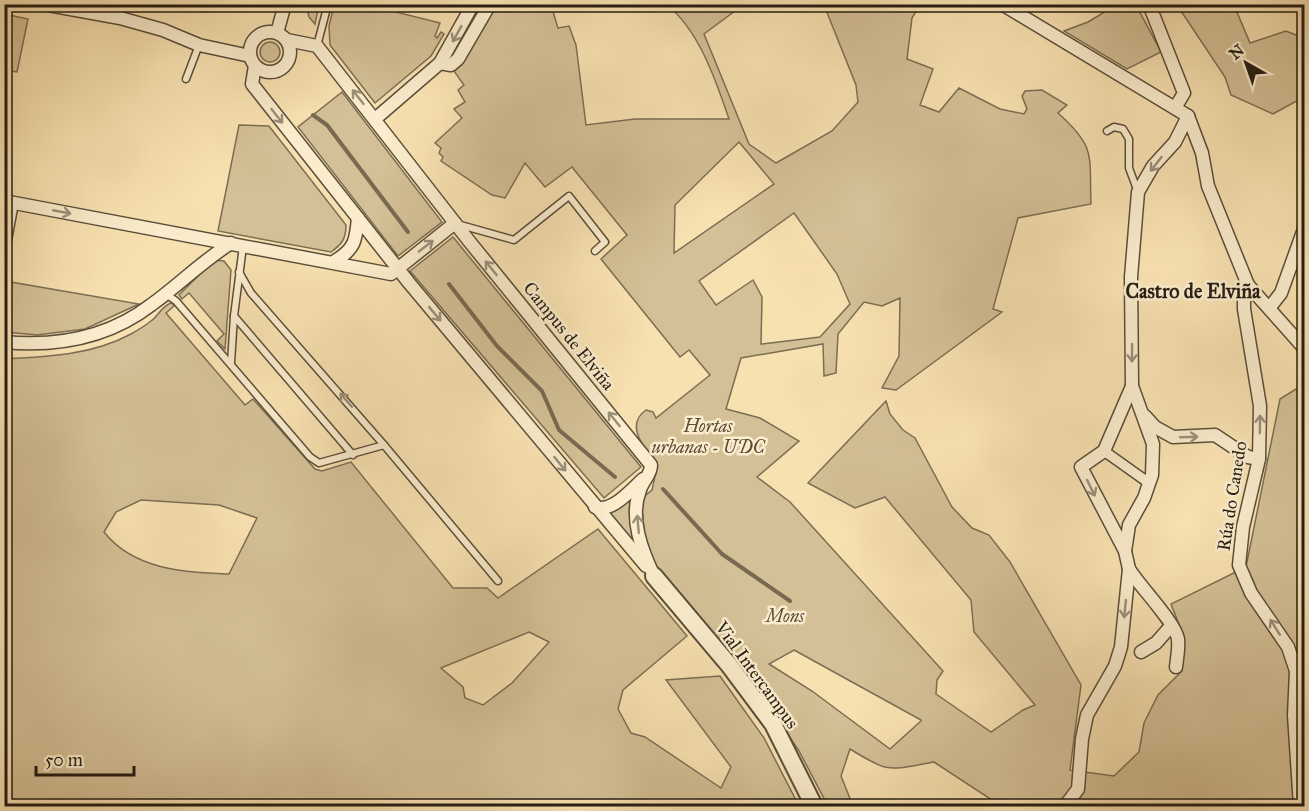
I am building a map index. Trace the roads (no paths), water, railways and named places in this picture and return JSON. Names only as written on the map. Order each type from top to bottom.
[{"type":"street","points":[[43,4],[120,18],[163,30],[199,45],[253,61],[263,72],[274,73],[284,69],[290,59],[291,50],[282,36],[285,4]]},
{"type":"street","points":[[375,119],[440,63],[473,4]]},
{"type":"street","points":[[440,63],[451,65],[458,59],[490,4]]},
{"type":"street","points":[[1002,4],[1188,116],[1175,142],[1153,166],[1138,192],[1131,277],[1132,386],[1153,444],[1149,483],[1128,525],[1125,551]]},
{"type":"street","points":[[1149,4],[1184,93],[1175,108]]},
{"type":"street","points":[[317,46],[268,32],[258,36],[251,45],[252,84],[398,269],[654,576]]},
{"type":"street","name":"Campus de Elviña","points":[[317,46],[455,223],[651,465],[650,473]]},
{"type":"street","name":"Rúa do Canedo","points":[[1188,116],[1202,153],[1208,186],[1248,285],[1244,293],[1244,309],[1260,406],[1259,459],[1243,527],[1239,565],[1251,593],[1288,647],[1296,670],[1294,715],[1300,807]]},
{"type":"street","points":[[10,202],[335,261],[391,274],[455,223]]},
{"type":"street","points":[[335,261],[349,253],[356,243],[358,218]]},
{"type":"street","points":[[1270,307],[1281,293],[1305,229]]},
{"type":"street","points":[[4,342],[35,345],[95,336],[123,323],[165,294],[200,262],[237,244]]},
{"type":"street","points":[[1248,285],[1305,348]]},
{"type":"street","points":[[1065,807],[1078,789],[1082,739],[1087,715],[1114,666],[1121,647],[1129,569],[1125,551],[1081,467],[1104,451],[1132,386]]},
{"type":"street","points":[[1140,411],[1155,426],[1173,437],[1215,435],[1248,458],[1259,459]]},
{"type":"street","points":[[1104,451],[1149,483]]},
{"type":"street","points":[[595,507],[601,509],[610,507],[650,473]]},
{"type":"street","points":[[650,473],[638,496],[636,523],[642,549],[654,576]]},
{"type":"street","points":[[1129,569],[1151,600],[1166,615],[1178,638],[1176,667]]},
{"type":"street","name":"Vial Intercampus","points":[[654,576],[729,665],[773,724],[814,807]]},
{"type":"street","points":[[1141,652],[1156,642],[1171,626]]},
{"type":"lane","points":[[317,46],[328,4]]},
{"type":"lane","points":[[186,79],[199,45]]},
{"type":"lane","points":[[1107,131],[1114,128],[1123,129],[1129,139],[1129,168],[1138,192]]},
{"type":"lane","points":[[455,223],[514,240],[568,196],[605,242],[595,251]]},
{"type":"lane","points":[[4,262],[10,202]]},
{"type":"lane","points":[[231,363],[239,272],[237,244]]},
{"type":"lane","points":[[239,272],[251,293],[498,580]]},
{"type":"lane","points":[[165,294],[176,301],[310,457],[320,463],[384,445]]},
{"type":"lane","points":[[234,316],[353,455]]},
{"type":"waterway","points":[[313,115],[327,125],[408,232]]},
{"type":"waterway","points":[[449,284],[497,346],[542,391],[559,430],[615,477]]},
{"type":"waterway","points":[[663,489],[722,554],[790,601]]},
{"type":"district","name":"Castro de Elviña","points":[[1193,291]]},
{"type":"park label","name":"Hortas urbanas - UDC","points":[[708,436]]},
{"type":"park label","name":"Mons","points":[[785,616]]}]
